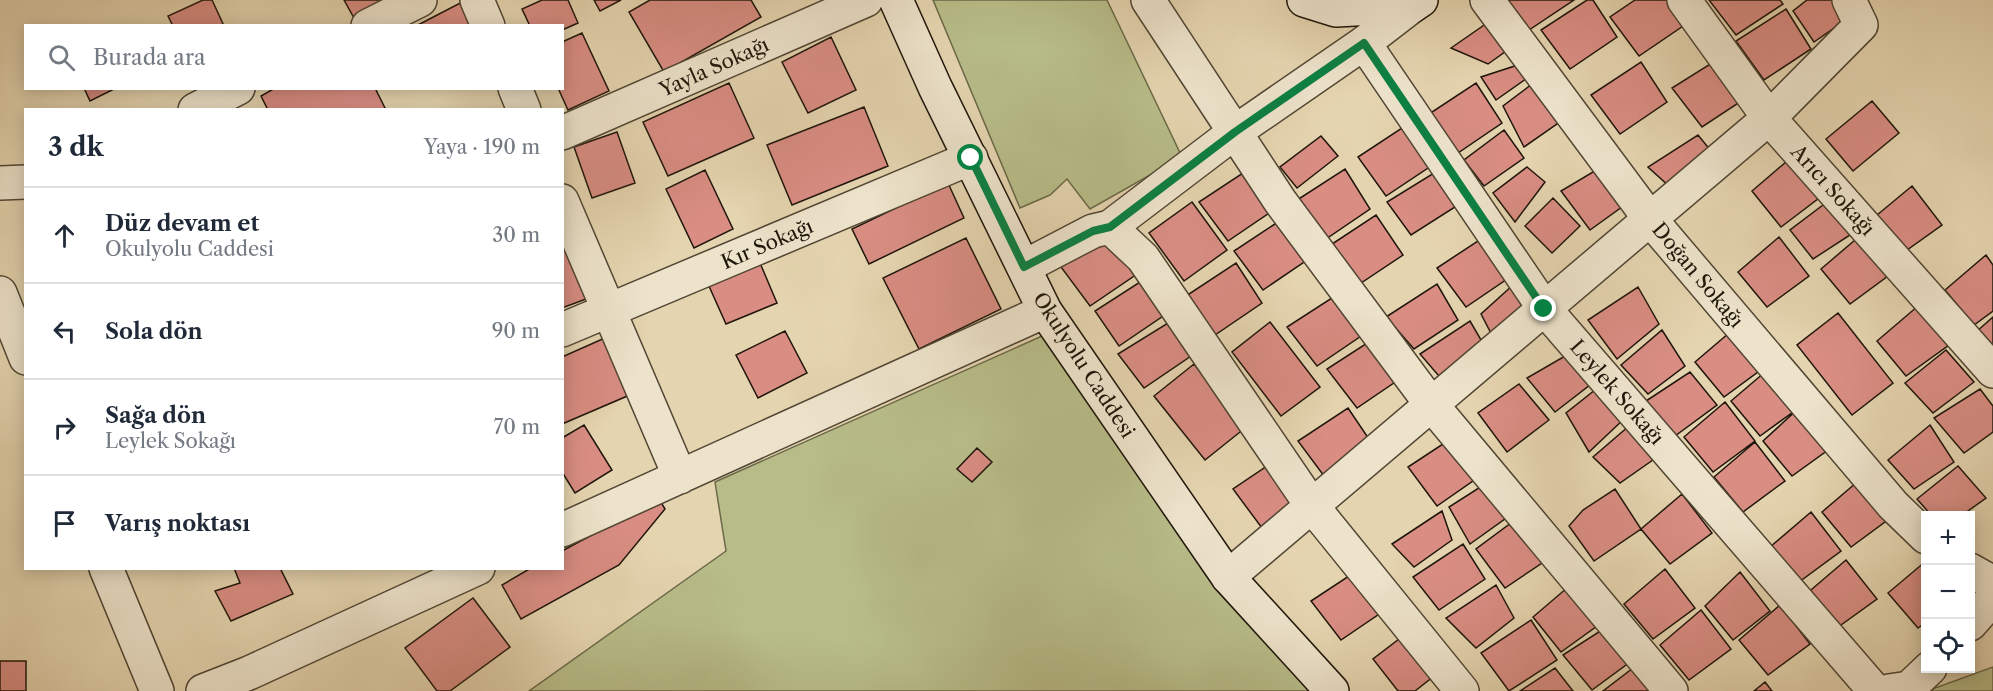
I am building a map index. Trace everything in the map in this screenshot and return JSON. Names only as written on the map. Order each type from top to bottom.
[{"type":"street","points":[[372,24],[420,0]]},
{"type":"street","points":[[477,0],[487,24]]},
{"type":"street","name":"Yayla Sokağı","points":[[564,133],[866,0]]},
{"type":"street","name":"Okulyolu Caddesi","points":[[896,0],[935,87],[1045,311],[1228,577],[1332,691]]},
{"type":"street","points":[[1148,0],[1280,201],[1431,404],[1671,691]]},
{"type":"street","points":[[1304,0],[1336,10],[1417,3]]},
{"type":"street","name":"Doğan Sokağı","points":[[1486,0],[1650,219],[1893,505],[1921,532]]},
{"type":"street","name":"Arıcı Sokağı","points":[[1684,0],[1768,118],[1993,371]]},
{"type":"street","points":[[1228,577],[1768,118],[1861,25],[1849,0]]},
{"type":"street","points":[[1024,267],[1093,231],[1110,227],[1235,132],[1364,43],[1417,3]]},
{"type":"street","name":"Leylek Sokağı","points":[[1364,43],[1544,309],[1875,691]]},
{"type":"street","points":[[199,108],[234,90]]},
{"type":"street","points":[[516,90],[523,108]]},
{"type":"street","name":"Kır Sokağı","points":[[564,329],[971,158]]},
{"type":"street","points":[[0,183],[24,182]]},
{"type":"street","points":[[564,206],[680,477]]},
{"type":"street","points":[[1110,227],[1143,258],[1312,506],[1462,691]]},
{"type":"street","points":[[0,293],[24,353]]},
{"type":"street","points":[[564,529],[1045,311]]},
{"type":"street","points":[[107,570],[157,691]]},
{"type":"street","points":[[203,691],[474,570]]},
{"type":"street","points":[[1975,572],[1993,583]]},
{"type":"street","points":[[1975,619],[1993,598]]},
{"type":"street","points":[[1889,691],[1909,688],[1926,673]]},
{"type":"green space","points":[[933,0],[1107,0],[1182,157],[1090,209],[1067,179],[1050,195],[1020,208]]},
{"type":"green space","points":[[1042,336],[1212,580],[1309,691],[529,691],[726,551],[715,482]]},
{"type":"green space","points":[[1993,667],[1993,691],[1927,691]]},
{"type":"building","points":[[203,0],[212,0],[223,24],[172,24],[168,16]]},
{"type":"building","points":[[344,0],[387,0],[354,18]]},
{"type":"building","points":[[466,0],[478,24],[420,24]]},
{"type":"building","points":[[542,0],[568,0],[578,23],[564,29],[564,24],[529,24],[522,9]]},
{"type":"building","points":[[594,0],[621,0],[600,11]]},
{"type":"building","points":[[650,0],[751,0],[761,17],[664,72],[629,12]]},
{"type":"building","points":[[1506,0],[1574,0],[1529,30]]},
{"type":"building","points":[[1587,0],[1593,0],[1617,37],[1570,69],[1541,30]]},
{"type":"building","points":[[1635,0],[1671,0],[1686,24],[1639,56],[1610,17]]},
{"type":"building","points":[[1709,0],[1780,0],[1783,4],[1736,35]]},
{"type":"building","points":[[1807,0],[1832,0],[1844,21],[1814,42],[1793,11]]},
{"type":"building","points":[[1786,9],[1811,49],[1764,80],[1736,41]]},
{"type":"building","points":[[1490,21],[1509,49],[1488,64],[1451,48]]},
{"type":"building","points":[[582,33],[609,91],[568,110],[559,90],[564,90],[564,41]]},
{"type":"building","points":[[831,37],[856,90],[808,113],[782,62]]},
{"type":"building","points":[[1723,56],[1749,96],[1702,127],[1672,88]]},
{"type":"building","points":[[1641,62],[1667,102],[1620,134],[1591,95]]},
{"type":"building","points":[[1521,64],[1530,76],[1496,100],[1481,77]]},
{"type":"building","points":[[1536,81],[1564,119],[1524,147],[1503,106]]},
{"type":"building","points":[[729,83],[754,138],[668,176],[643,122]]},
{"type":"building","points":[[1476,83],[1502,123],[1455,155],[1426,116]]},
{"type":"building","points":[[85,90],[112,90],[90,101]]},
{"type":"building","points":[[272,90],[376,90],[385,108],[267,108],[261,96]]},
{"type":"building","points":[[1872,101],[1899,133],[1853,171],[1826,139]]},
{"type":"building","points":[[864,107],[888,166],[792,205],[767,145]]},
{"type":"building","points":[[1408,124],[1434,164],[1386,196],[1358,157]]},
{"type":"building","points":[[1504,130],[1524,158],[1484,186],[1464,160]]},
{"type":"building","points":[[617,132],[635,183],[592,198],[574,147]]},
{"type":"building","points":[[1698,135],[1711,151],[1670,187],[1648,167]]},
{"type":"building","points":[[1321,136],[1338,156],[1297,188],[1280,167]]},
{"type":"building","points":[[1793,156],[1823,195],[1781,227],[1752,191]]},
{"type":"building","points":[[1603,166],[1626,204],[1590,230],[1561,191]]},
{"type":"building","points":[[1527,167],[1545,182],[1515,222],[1493,193]]},
{"type":"building","points":[[1249,169],[1275,209],[1228,241],[1199,202]]},
{"type":"building","points":[[1345,169],[1370,209],[1323,241],[1294,202]]},
{"type":"building","points":[[705,170],[733,229],[694,248],[666,189]]},
{"type":"building","points":[[1434,173],[1455,207],[1411,235],[1387,202]]},
{"type":"building","points":[[948,183],[964,218],[869,264],[852,229]]},
{"type":"building","points":[[1912,186],[1942,225],[1900,255],[1871,220]]},
{"type":"building","points":[[1553,198],[1580,226],[1552,253],[1525,226]]},
{"type":"building","points":[[1192,202],[1227,250],[1184,281],[1149,233]]},
{"type":"building","points":[[1827,202],[1853,233],[1813,259],[1790,230]]},
{"type":"building","points":[[1376,215],[1403,255],[1355,287],[1326,248]]},
{"type":"building","points":[[1284,218],[1310,258],[1263,290],[1234,251]]},
{"type":"building","points":[[1111,234],[1137,274],[1090,306],[1061,267]]},
{"type":"building","points":[[1862,234],[1892,273],[1850,304],[1821,269]]},
{"type":"building","points":[[1487,235],[1513,275],[1466,307],[1437,268]]},
{"type":"building","points":[[1779,237],[1809,276],[1767,307],[1738,272]]},
{"type":"building","points":[[966,238],[1001,309],[919,349],[883,278]]},
{"type":"building","points":[[564,245],[586,299],[564,307]]},
{"type":"building","points":[[1986,255],[1993,265],[1993,311],[1974,325],[1945,290]]},
{"type":"building","points":[[760,263],[777,303],[726,324],[708,284]]},
{"type":"building","points":[[1236,263],[1262,303],[1215,335],[1186,296]]},
{"type":"building","points":[[1140,282],[1166,314],[1119,346],[1095,311]]},
{"type":"building","points":[[1437,284],[1458,320],[1414,349],[1386,317]]},
{"type":"building","points":[[1513,285],[1531,303],[1493,337],[1481,314]]},
{"type":"building","points":[[1638,287],[1659,324],[1617,359],[1588,320]]},
{"type":"building","points":[[1338,294],[1364,334],[1317,366],[1287,327]]},
{"type":"building","points":[[1918,306],[1949,345],[1906,376],[1877,341]]},
{"type":"building","points":[[1838,313],[1893,383],[1852,415],[1797,345]]},
{"type":"building","points":[[1993,317],[1993,353],[1976,332]]},
{"type":"building","points":[[1470,321],[1484,345],[1444,382],[1420,354]]},
{"type":"building","points":[[1270,322],[1320,387],[1281,416],[1232,352]]},
{"type":"building","points":[[1168,323],[1191,356],[1144,388],[1118,354]]},
{"type":"building","points":[[1736,327],[1766,366],[1724,397],[1695,362]]},
{"type":"building","points":[[1662,330],[1685,366],[1648,394],[1621,365]]},
{"type":"building","points":[[785,331],[807,373],[758,398],[736,355]]},
{"type":"building","points":[[1378,336],[1404,376],[1357,408],[1327,369]]},
{"type":"building","points":[[607,337],[632,394],[564,423],[564,356]]},
{"type":"building","points":[[1946,350],[1974,382],[1933,413],[1905,383]]},
{"type":"building","points":[[1572,352],[1595,381],[1555,412],[1527,378]]},
{"type":"building","points":[[1194,364],[1245,428],[1205,460],[1154,396]]},
{"type":"building","points":[[1772,366],[1800,407],[1760,436],[1731,401]]},
{"type":"building","points":[[1690,372],[1717,405],[1675,436],[1646,401]]},
{"type":"building","points":[[1519,384],[1549,420],[1507,452],[1478,413]]},
{"type":"building","points":[[1600,386],[1626,417],[1589,452],[1566,413]]},
{"type":"building","points":[[1980,389],[1993,406],[1993,432],[1964,453],[1934,418]]},
{"type":"building","points":[[1725,402],[1755,441],[1713,472],[1684,437]]},
{"type":"building","points":[[1800,407],[1828,450],[1792,476],[1763,441]]},
{"type":"building","points":[[1348,408],[1375,448],[1327,480],[1298,441]]},
{"type":"building","points":[[584,425],[612,470],[575,493],[564,475],[564,437]]},
{"type":"building","points":[[1930,425],[1954,462],[1914,489],[1888,460]]},
{"type":"building","points":[[1629,426],[1660,455],[1620,483],[1593,457]]},
{"type":"building","points":[[1449,440],[1480,476],[1437,506],[1408,467]]},
{"type":"building","points":[[1755,442],[1785,481],[1743,512],[1714,477]]},
{"type":"building","points":[[977,448],[992,462],[972,482],[957,469]]},
{"type":"building","points":[[1273,462],[1301,500],[1262,528],[1233,489]]},
{"type":"building","points":[[1958,466],[1986,498],[1968,511],[1928,511],[1917,499]]},
{"type":"building","points":[[1863,477],[1893,516],[1851,547],[1822,512]]},
{"type":"building","points":[[1485,484],[1509,516],[1470,544],[1449,507]]},
{"type":"building","points":[[1615,489],[1641,529],[1594,561],[1569,526],[1583,510]]},
{"type":"building","points":[[1682,494],[1712,533],[1670,564],[1641,529]]},
{"type":"building","points":[[659,499],[665,509],[619,565],[521,619],[502,585],[528,570],[564,570],[564,550]]},
{"type":"building","points":[[1442,511],[1452,540],[1414,567],[1392,544]]},
{"type":"building","points":[[1811,512],[1841,551],[1799,582],[1770,547]]},
{"type":"building","points":[[1515,520],[1548,559],[1505,588],[1476,549]]},
{"type":"building","points":[[1463,544],[1485,579],[1439,610],[1413,577]]},
{"type":"building","points":[[1846,560],[1877,599],[1834,630],[1805,595]]},
{"type":"building","points":[[1921,565],[1921,626],[1918,628],[1888,593]]},
{"type":"building","points":[[1361,568],[1388,608],[1341,640],[1311,601]]},
{"type":"building","points":[[1665,569],[1695,608],[1653,639],[1624,604]]},
{"type":"building","points":[[235,570],[281,570],[293,594],[231,621],[215,591],[240,583]]},
{"type":"building","points":[[1740,572],[1770,611],[1733,640],[1705,606]]},
{"type":"building","points":[[1574,582],[1604,621],[1561,652],[1533,617]]},
{"type":"building","points":[[1496,585],[1514,618],[1476,648],[1446,618]]},
{"type":"building","points":[[473,598],[510,647],[450,691],[437,691],[405,648]]},
{"type":"building","points":[[1780,605],[1810,644],[1768,675],[1739,640]]},
{"type":"building","points":[[1701,610],[1731,649],[1689,680],[1660,645]]},
{"type":"building","points":[[1531,620],[1557,660],[1509,691],[1481,653]]},
{"type":"building","points":[[1608,626],[1634,659],[1592,690],[1563,655]]},
{"type":"building","points":[[1403,636],[1434,676],[1415,691],[1398,691],[1373,659]]},
{"type":"building","points":[[0,661],[26,661],[26,691],[0,691]]},
{"type":"building","points":[[1637,665],[1661,691],[1603,691]]},
{"type":"building","points":[[1555,668],[1573,691],[1520,691]]},
{"type":"building","points":[[1765,682],[1772,691],[1754,691]]},
{"type":"route","points":[[971,158],[1024,267],[1093,231],[1110,227],[1235,132],[1364,43],[1544,309]]}]
